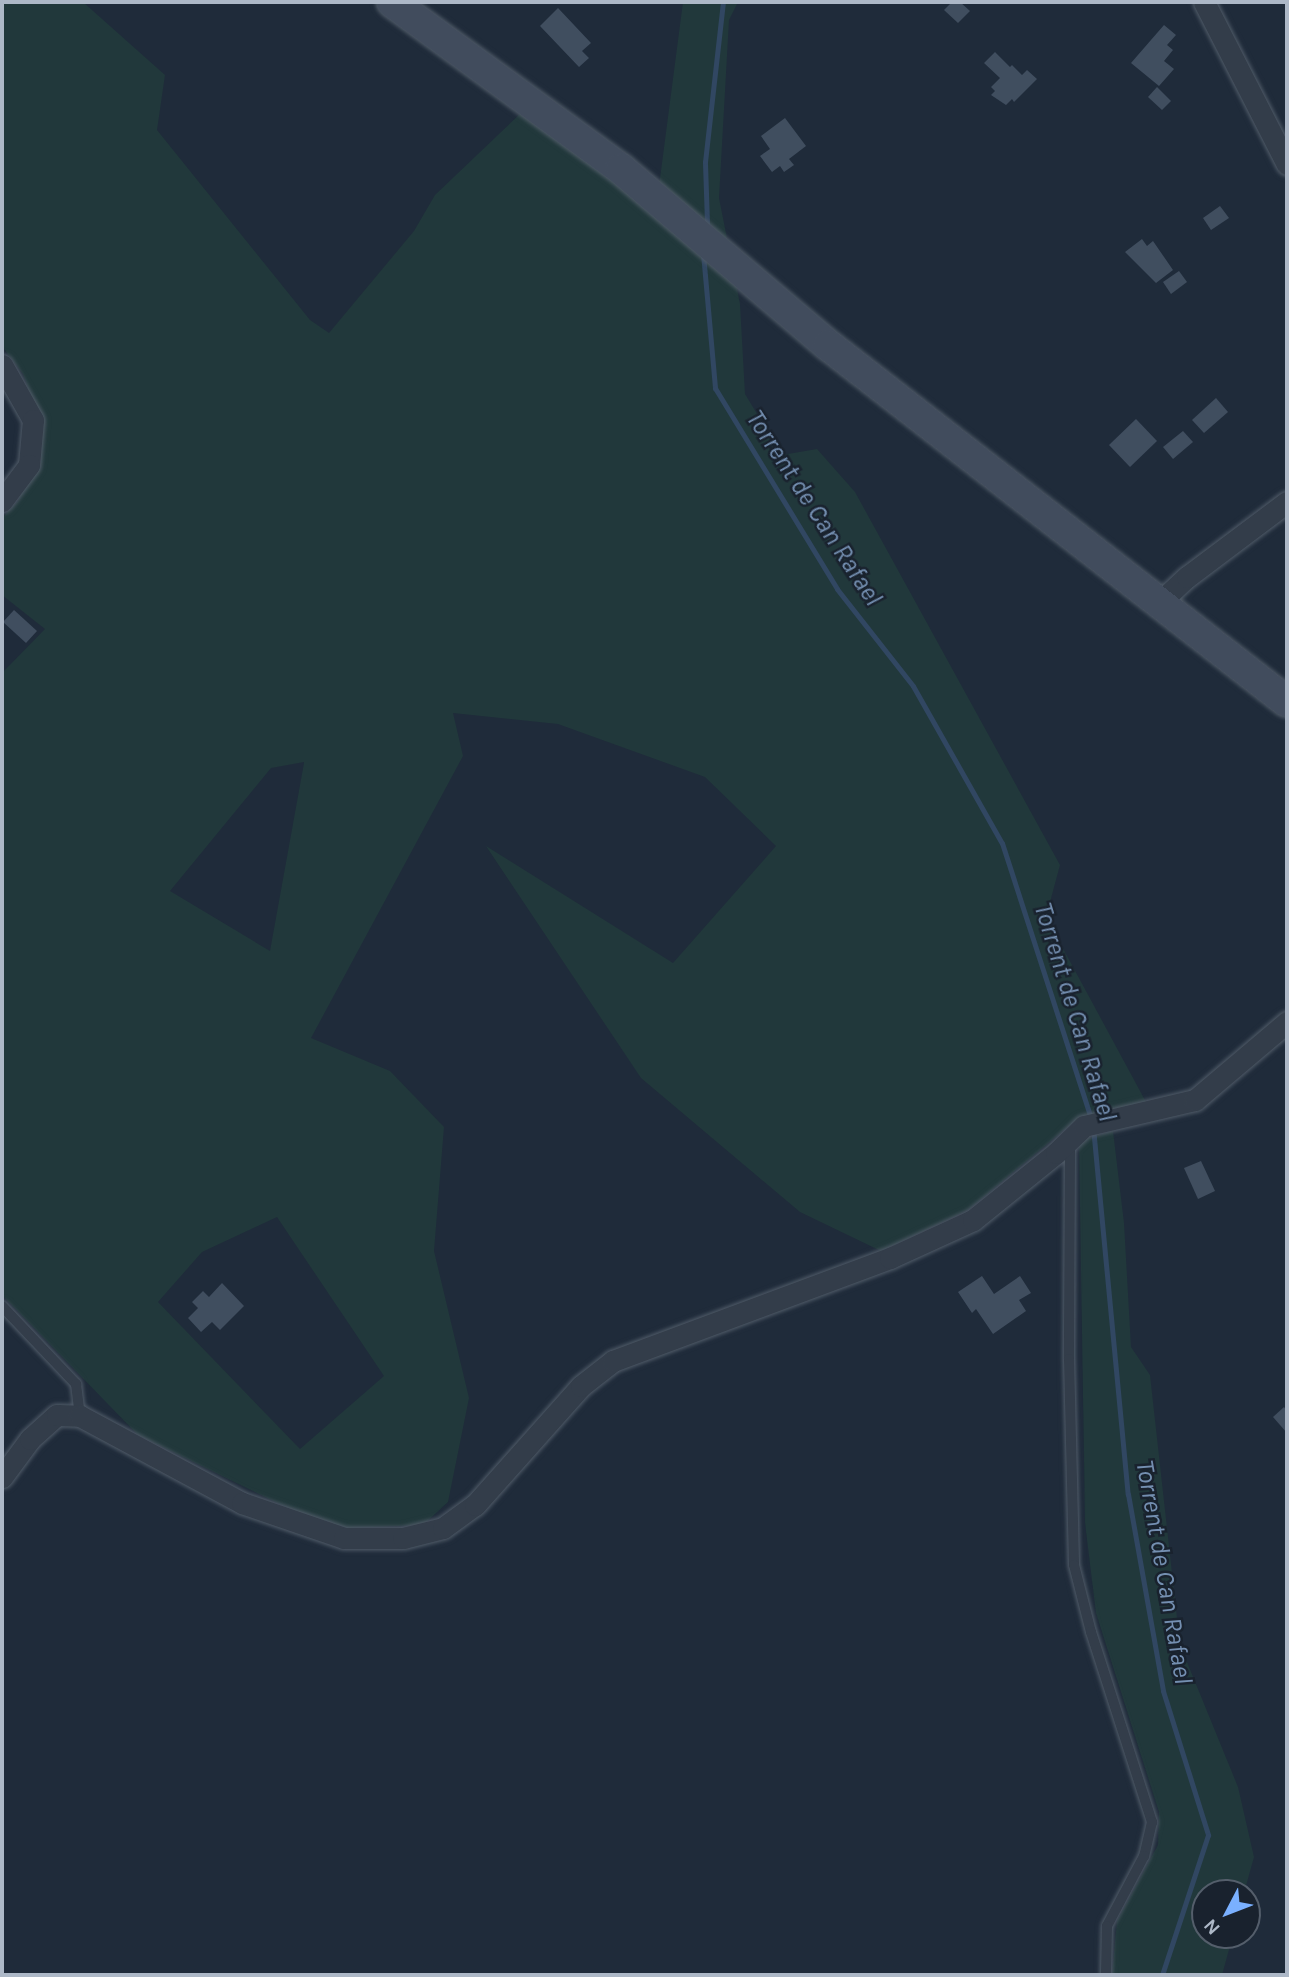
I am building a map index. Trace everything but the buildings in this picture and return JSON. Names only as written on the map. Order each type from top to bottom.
[{"type":"street","points":[[392,2],[621,169],[828,345],[1287,702]]},
{"type":"street","points":[[1204,2],[1287,164]]},
{"type":"street","points":[[2,365],[33,420],[29,465],[2,501]]},
{"type":"street","points":[[1160,602],[1187,577],[1287,502]]},
{"type":"street","points":[[2,1477],[30,1439],[57,1415],[80,1416],[242,1503],[344,1538],[403,1538],[443,1528],[475,1505],[581,1386],[613,1361],[890,1258],[973,1220],[1084,1126],[1195,1100],[1287,1021]]},
{"type":"lane","points":[[1068,1142],[1074,1565],[1091,1632],[1152,1822],[1144,1856],[1107,1926],[1106,1975]]},
{"type":"lane","points":[[2,1306],[76,1384],[80,1416]]},
{"type":"green space","points":[[2,2],[83,2],[165,75],[157,130],[310,320],[329,333],[414,231],[435,195],[523,111],[659,186],[683,2],[738,2],[729,20],[719,198],[740,304],[745,394],[782,455],[817,449],[855,492],[1060,865],[1046,917],[1146,1102],[1076,1120],[968,1210],[881,1251],[800,1212],[641,1078],[486,846],[673,963],[776,846],[705,777],[558,724],[453,713],[463,756],[311,1038],[390,1071],[444,1127],[434,1251],[469,1398],[448,1502],[423,1525],[347,1528],[296,1512],[138,1435],[2,1295],[2,673],[45,629],[2,595],[2,518],[18,501],[37,459],[41,424],[23,374],[2,346]],"holes":[[[304,763],[270,951],[170,891],[271,768]],[[277,1217],[384,1376],[300,1449],[158,1302],[202,1252]]]},
{"type":"green space","points":[[1113,1131],[1124,1223],[1131,1347],[1150,1375],[1180,1645],[1238,1787],[1254,1857],[1248,1879],[1191,1879],[1191,1949],[1229,1949],[1222,1975],[1112,1975],[1117,1921],[1158,1845],[1159,1812],[1096,1613],[1085,1523],[1079,1141]]},
{"type":"waterway","name":"Torrent de Can Rafael","points":[[707,223],[705,162],[723,2]]},
{"type":"waterway","name":"Torrent de Can Rafael","points":[[703,253],[715,388],[837,589],[913,686],[1002,843],[1091,1118]]},
{"type":"waterway","name":"Torrent de Can Rafael","points":[[1093,1127],[1128,1494],[1163,1691],[1208,1835],[1162,1975]]}]
